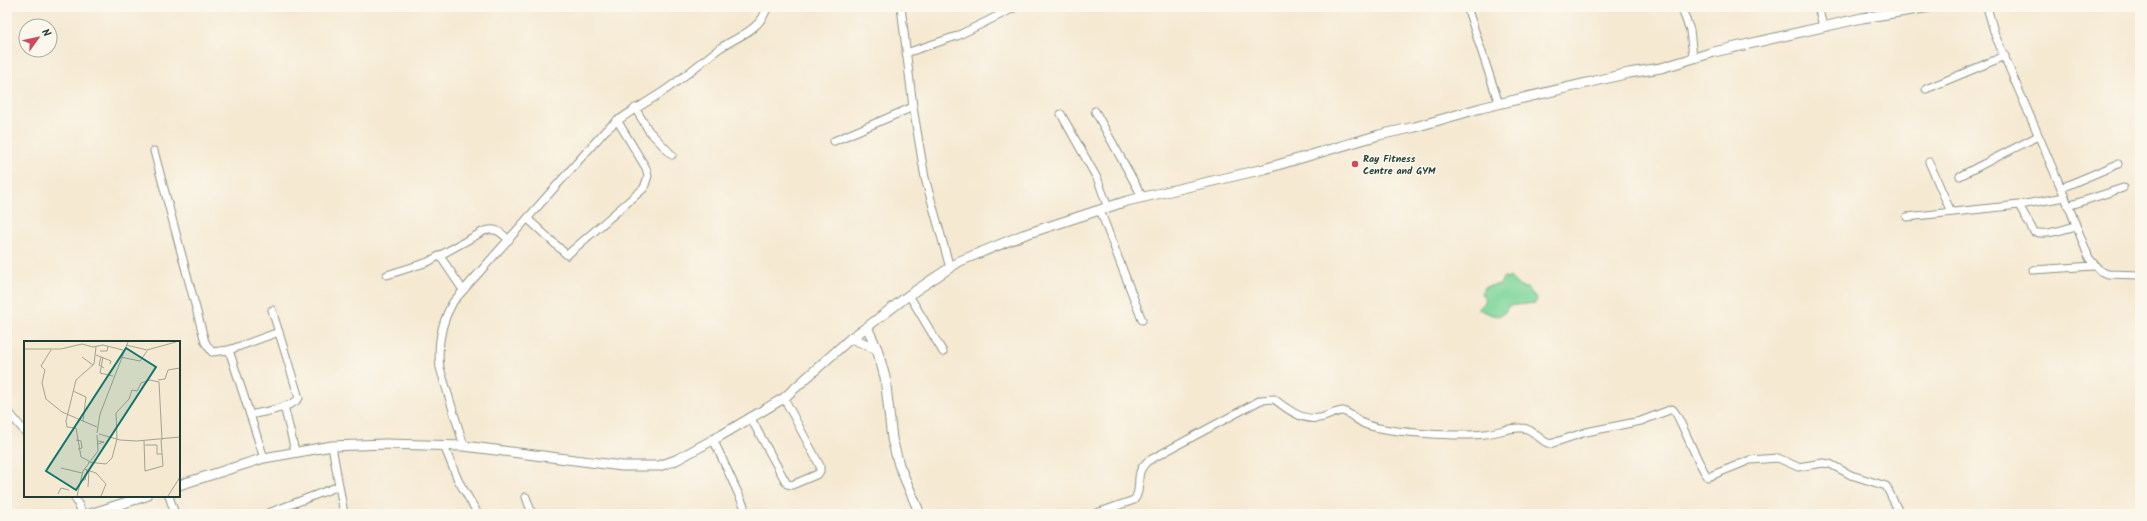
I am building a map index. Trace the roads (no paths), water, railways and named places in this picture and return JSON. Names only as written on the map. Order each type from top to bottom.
[{"type":"street","points":[[464,446],[440,368],[438,354],[440,333],[446,313],[463,290],[605,131],[634,108],[661,93],[721,48],[758,24],[764,16],[767,7]]},
{"type":"street","points":[[901,7],[913,107],[925,178],[950,268]]},
{"type":"street","points":[[906,53],[957,36],[998,10],[1016,7]]},
{"type":"street","points":[[1467,7],[1499,104]]},
{"type":"street","points":[[1681,7],[1690,30],[1693,57]]},
{"type":"street","points":[[1818,7],[1823,26]]},
{"type":"street","points":[[180,484],[264,458],[295,451],[332,446],[464,446],[636,467],[659,466],[676,460],[784,398],[851,338],[909,295],[950,268],[990,248],[1104,209],[1143,198],[1264,169],[1379,135],[1415,128],[1499,104],[1622,75],[1661,68],[1693,57],[1823,26],[1888,13],[1930,7]]},
{"type":"street","points":[[1987,7],[2005,56],[2038,136],[2094,266],[2100,272],[2108,274],[2140,275]]},
{"type":"street","points":[[1926,90],[2005,56]]},
{"type":"street","points":[[834,141],[913,107]]},
{"type":"street","points":[[634,108],[650,131],[672,155]]},
{"type":"street","points":[[1095,111],[1143,198]]},
{"type":"street","points":[[1061,114],[1098,180],[1104,209],[1142,320]]},
{"type":"street","points":[[528,219],[567,255],[644,188],[648,176],[646,168],[617,120]]},
{"type":"street","points":[[1960,176],[2038,136]]},
{"type":"street","points":[[154,151],[205,342],[212,352],[229,350],[279,332]]},
{"type":"street","points":[[1929,162],[1951,212]]},
{"type":"street","points":[[2061,188],[2118,164]]},
{"type":"street","points":[[2068,206],[2123,188]]},
{"type":"street","points":[[1907,217],[2019,205],[2065,198]]},
{"type":"street","points":[[2019,205],[2034,232],[2040,234],[2076,226]]},
{"type":"street","points":[[387,275],[440,256],[484,231],[492,229],[497,230],[509,240]]},
{"type":"street","points":[[440,256],[463,290]]},
{"type":"street","points":[[2033,270],[2094,266]]},
{"type":"street","points":[[909,295],[943,352]]},
{"type":"street","points":[[250,415],[297,401],[298,395],[272,310]]},
{"type":"street","points":[[867,327],[877,349],[885,377],[892,439],[899,465],[920,514]]},
{"type":"street","points":[[851,338],[877,349]]},
{"type":"street","points":[[229,350],[264,458]]},
{"type":"street","points":[[750,417],[787,484],[792,485],[818,474],[821,469],[820,466],[784,398]]},
{"type":"street","points":[[1094,514],[1134,500],[1137,492],[1139,470],[1148,461],[1261,400],[1268,398],[1274,399],[1301,417],[1319,418],[1343,411],[1367,425],[1447,434],[1484,434],[1521,428],[1532,431],[1545,442],[1550,444],[1586,432],[1641,421],[1672,408],[1677,413],[1689,444],[1708,477],[1750,460],[1763,458],[1778,458],[1798,467],[1823,463],[1851,475],[1886,486],[1900,514]]},
{"type":"street","points":[[284,406],[295,451]]},
{"type":"street","points":[[7,410],[24,431]]},
{"type":"street","points":[[713,439],[744,506]]},
{"type":"street","points":[[332,446],[344,514]]},
{"type":"street","points":[[444,446],[458,480],[478,514]]},
{"type":"street","points":[[266,514],[339,486]]},
{"type":"street","points":[[74,497],[83,514]]},
{"type":"street","points":[[90,514],[105,512],[143,497]]},
{"type":"street","points":[[169,497],[175,514]]},
{"type":"street","points":[[526,497],[532,514]]},
{"type":"place","name":"Ray Fitness Centre and GYM","points":[[1355,164]]}]
